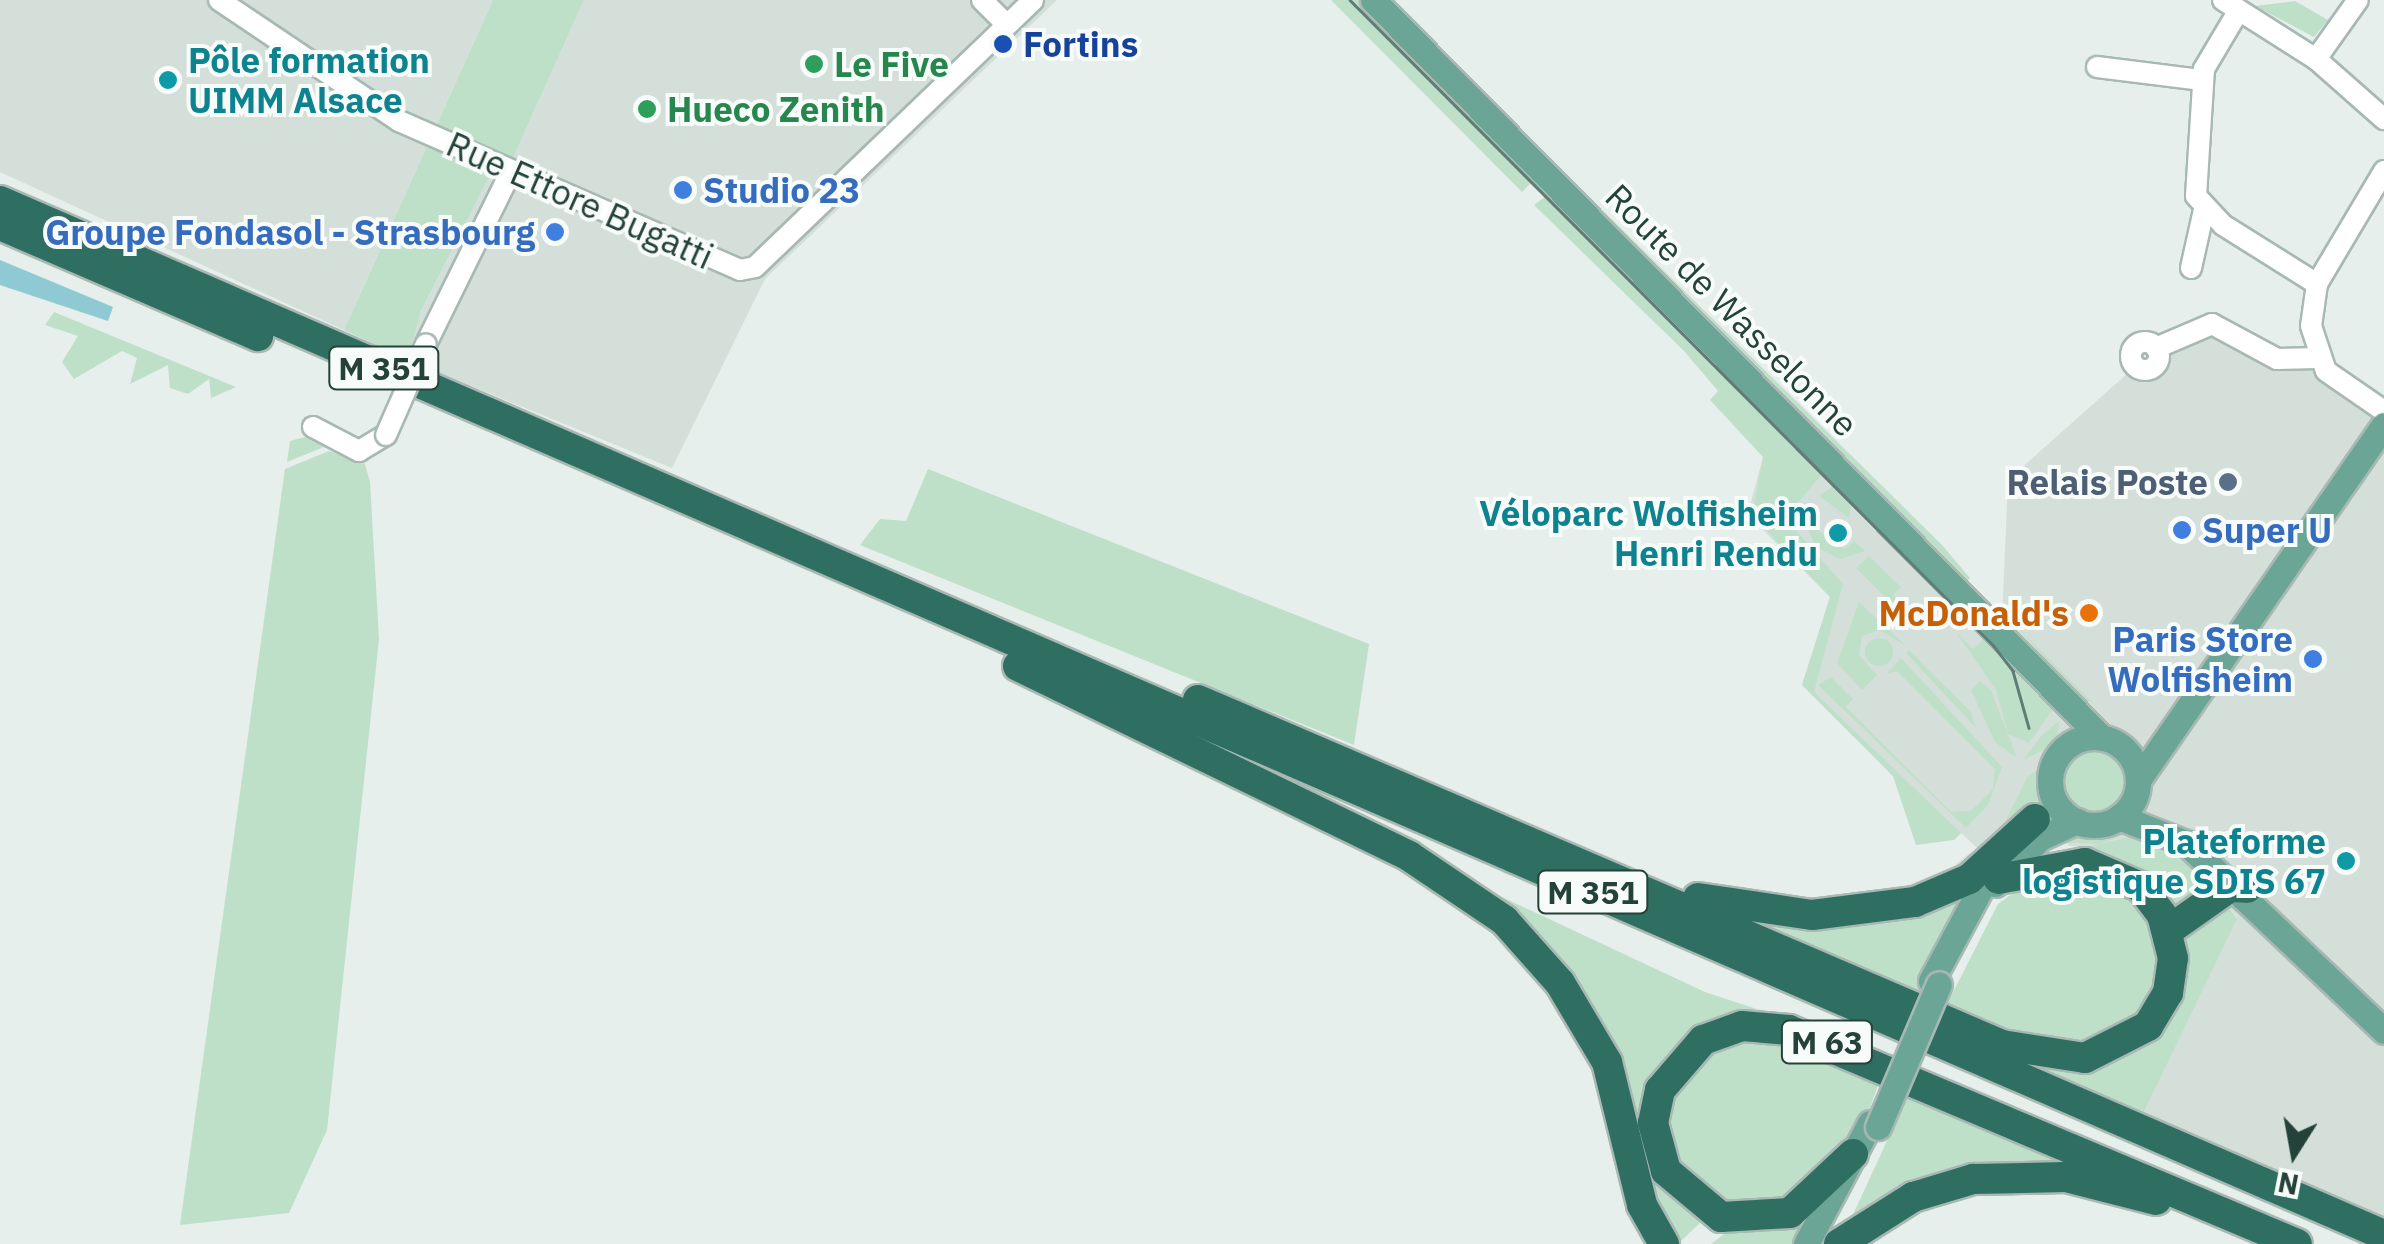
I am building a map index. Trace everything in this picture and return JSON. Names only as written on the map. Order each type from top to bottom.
[{"type":"highway","name":"M 351","points":[[0,201],[2384,1235]]},
{"type":"highway","name":"M 351","points":[[0,225],[2353,1244]]},
{"type":"highway","points":[[802,550],[1726,905],[1812,915],[1944,893],[2036,819]]},
{"type":"highway","points":[[1018,666],[1436,871],[1504,920],[1560,983],[1606,1062],[1642,1204],[1664,1244]]},
{"type":"highway","points":[[1383,776],[2032,1054],[2085,1058],[2133,1039],[2168,993],[2169,930],[2141,888],[2102,866],[2067,863],[1998,879]]},
{"type":"highway","points":[[1944,893],[1980,852]]},
{"type":"highway","points":[[2169,930],[2244,893]]},
{"type":"highway","points":[[1560,983],[1610,1094],[1634,1207],[1653,1244]]},
{"type":"highway","name":"M 63","points":[[1853,1154],[1790,1213],[1721,1217],[1666,1172],[1655,1138],[1660,1090],[1703,1040],[1742,1026],[1789,1030],[2297,1244]]},
{"type":"highway","points":[[1839,1244],[1931,1190],[2028,1174],[2154,1199],[2276,1244]]},
{"type":"main road","name":"Route de Wasselonne","points":[[1373,0],[2110,741]]},
{"type":"main road","points":[[2119,816],[2137,784],[2384,425]]},
{"type":"main road","points":[[1821,1244],[1975,890],[2036,819],[2051,789],[2063,750],[2060,705],[2042,669]]},
{"type":"main road","points":[[2063,750],[2110,741],[2186,714]]},
{"type":"main road","points":[[2110,741],[2137,784],[2384,1031]]},
{"type":"main road","points":[[2051,789],[2077,821]]},
{"type":"main road","points":[[1935,982],[1998,879],[2040,838],[2077,821],[2119,816],[2186,844],[2244,893]]},
{"type":"main road","name":"M 63","points":[[1806,1244],[1853,1154],[1874,1124]]},
{"type":"street","name":"Rue Ettore Bugatti","points":[[220,0],[245,8],[346,92],[511,171],[740,270],[755,267],[1006,24]]},
{"type":"street","points":[[982,0],[1006,24],[1033,0]]},
{"type":"street","points":[[2316,59],[2358,0]]},
{"type":"street","points":[[2317,284],[2204,210],[2196,196],[2202,80],[2231,5],[2316,59],[2384,118]]},
{"type":"street","points":[[2097,68],[2202,80]]},
{"type":"street","points":[[313,427],[359,450],[386,435],[511,171]]},
{"type":"street","points":[[2317,358],[2317,284],[2384,172]]},
{"type":"street","points":[[2191,268],[2204,210]]},
{"type":"street","points":[[2156,348],[2212,324],[2277,359],[2317,358],[2384,411]]},
{"type":"shaded area","points":[[0,0],[493,0],[344,330],[0,172]]},
{"type":"shaded area","points":[[584,0],[1057,0],[765,279],[672,468],[408,360],[421,311],[487,181],[513,158]]},
{"type":"shaded area","points":[[2212,324],[2259,348],[2317,358],[2384,411],[2384,1220],[2144,1112],[2237,918],[2207,876],[2141,834],[2107,849],[2069,846],[2038,806],[1967,875],[1956,864],[1977,848],[1961,833],[1916,845],[1893,776],[1802,685],[1830,597],[1757,524],[1750,505],[1763,457],[1800,418],[2002,620],[2008,480],[2156,348]]},
{"type":"green space","points":[[493,0],[584,0],[513,158],[487,181],[421,311],[408,360],[344,330]]},
{"type":"green space","points":[[1331,0],[1364,0],[1531,183],[1522,192]]},
{"type":"green space","points":[[1384,0],[1568,176],[1565,182]]},
{"type":"green space","points":[[2295,1],[2328,20],[2314,37],[2255,6]]},
{"type":"green space","points":[[1575,183],[1942,545],[1970,578],[1965,583]]},
{"type":"green space","points":[[1549,194],[1824,472],[1785,518],[1843,584],[1814,692],[1961,833],[1954,840],[1916,845],[1893,776],[1802,685],[1830,597],[1752,515],[1763,457],[1710,400],[1718,391],[1684,351],[1534,205]]},
{"type":"green space","points":[[54,312],[236,387],[211,398],[209,379],[188,394],[170,388],[168,365],[130,384],[137,358],[122,351],[74,379],[62,362],[78,336],[45,325]]},
{"type":"green space","points":[[305,437],[324,447],[287,462],[290,441]]},
{"type":"green space","points":[[329,451],[365,464],[370,482],[379,639],[327,1130],[289,1213],[180,1225],[285,469]]},
{"type":"green space","points":[[928,469],[1369,644],[1354,745],[860,545],[880,519],[906,521]]},
{"type":"green space","points":[[1836,484],[1852,501],[1849,518],[1819,496]]},
{"type":"green space","points":[[1803,519],[1844,549],[1854,541],[1865,551],[1840,559],[1816,547]]},
{"type":"green space","points":[[1869,556],[1901,587],[1893,595],[1918,630],[1856,568]]},
{"type":"green space","points":[[1859,602],[1906,646],[1879,630],[1862,636],[1859,655],[1877,675],[1862,690],[1837,663]]},
{"type":"green space","points":[[1956,632],[1973,649],[1987,636],[2055,706],[2029,743],[2008,734],[1996,690]]},
{"type":"green space","points":[[2024,634],[2091,701],[2081,704]]},
{"type":"green space","points":[[1879,638],[1889,642],[1893,652],[1889,662],[1879,666],[1869,662],[1865,652],[1869,642]]},
{"type":"green space","points":[[1909,650],[1970,711],[1977,729],[1906,653]]},
{"type":"green space","points":[[1901,658],[2002,767],[1988,805],[1966,828],[1818,685],[1831,677],[1853,699],[1846,707],[1951,812],[1971,811],[1993,789],[1995,769],[1897,671],[1886,674]]},
{"type":"green space","points":[[1980,681],[1991,690],[2017,758],[1995,742],[1971,690]]},
{"type":"green space","points":[[2059,721],[2057,744],[2024,759],[2042,735]]},
{"type":"green space","points":[[2094,747],[2118,757],[2128,781],[2118,805],[2094,815],[2070,805],[2060,781],[2070,757]]},
{"type":"green space","points":[[2043,766],[2038,806],[1998,837],[2027,777]]},
{"type":"green space","points":[[2124,826],[2133,831],[2100,844],[2058,842],[2022,866],[2072,829]]},
{"type":"green space","points":[[2141,834],[2207,876],[2237,919],[2144,1112],[2008,1055],[2066,1067],[2161,1021],[2155,891],[2047,857]]},
{"type":"green space","points":[[1984,868],[1915,996],[1723,912],[1808,925]]},
{"type":"green space","points":[[2073,874],[2124,889],[2151,915],[2163,962],[2148,1012],[2105,1043],[2041,1045],[1945,1008],[1998,904],[2024,885]]},
{"type":"green space","points":[[1472,883],[1705,992],[1772,1014],[1742,1018],[1648,1111],[1703,1220],[1678,1244],[1651,1217],[1607,1051]]},
{"type":"green space","points":[[1756,1034],[1882,1074],[1865,1122],[1827,1174],[1772,1209],[1709,1200],[1682,1177],[1664,1117],[1692,1060]]},
{"type":"green space","points":[[1911,1089],[2128,1182],[2051,1171],[1850,1221]]},
{"type":"green space","points":[[1817,1206],[1795,1244],[1711,1244],[1732,1228]]},
{"type":"water","points":[[0,260],[113,307],[108,321],[0,285]]},
{"type":"tram line","points":[[1350,0],[1993,645],[2013,671],[2029,728]]},
{"type":"place","name":"Fortins","points":[[1003,44]]},
{"type":"place","name":"Le Five","points":[[814,64]]},
{"type":"place","name":"Pôle formation UIMM Alsace","points":[[168,80]]},
{"type":"place","name":"Hueco Zenith","points":[[647,109]]},
{"type":"place","name":"Studio 23","points":[[683,190]]},
{"type":"place","name":"Groupe Fondasol - Strasbourg","points":[[555,232]]},
{"type":"place","name":"Relais Poste","points":[[2228,482]]},
{"type":"place","name":"Super U","points":[[2182,530]]},
{"type":"place","name":"Véloparc Wolfisheim Henri Rendu","points":[[1838,533]]},
{"type":"place","name":"McDonald's","points":[[2089,613]]},
{"type":"place","name":"Paris Store Wolfisheim","points":[[2313,659]]},
{"type":"place","name":"Plateforme logistique SDIS 67","points":[[2346,861]]}]
